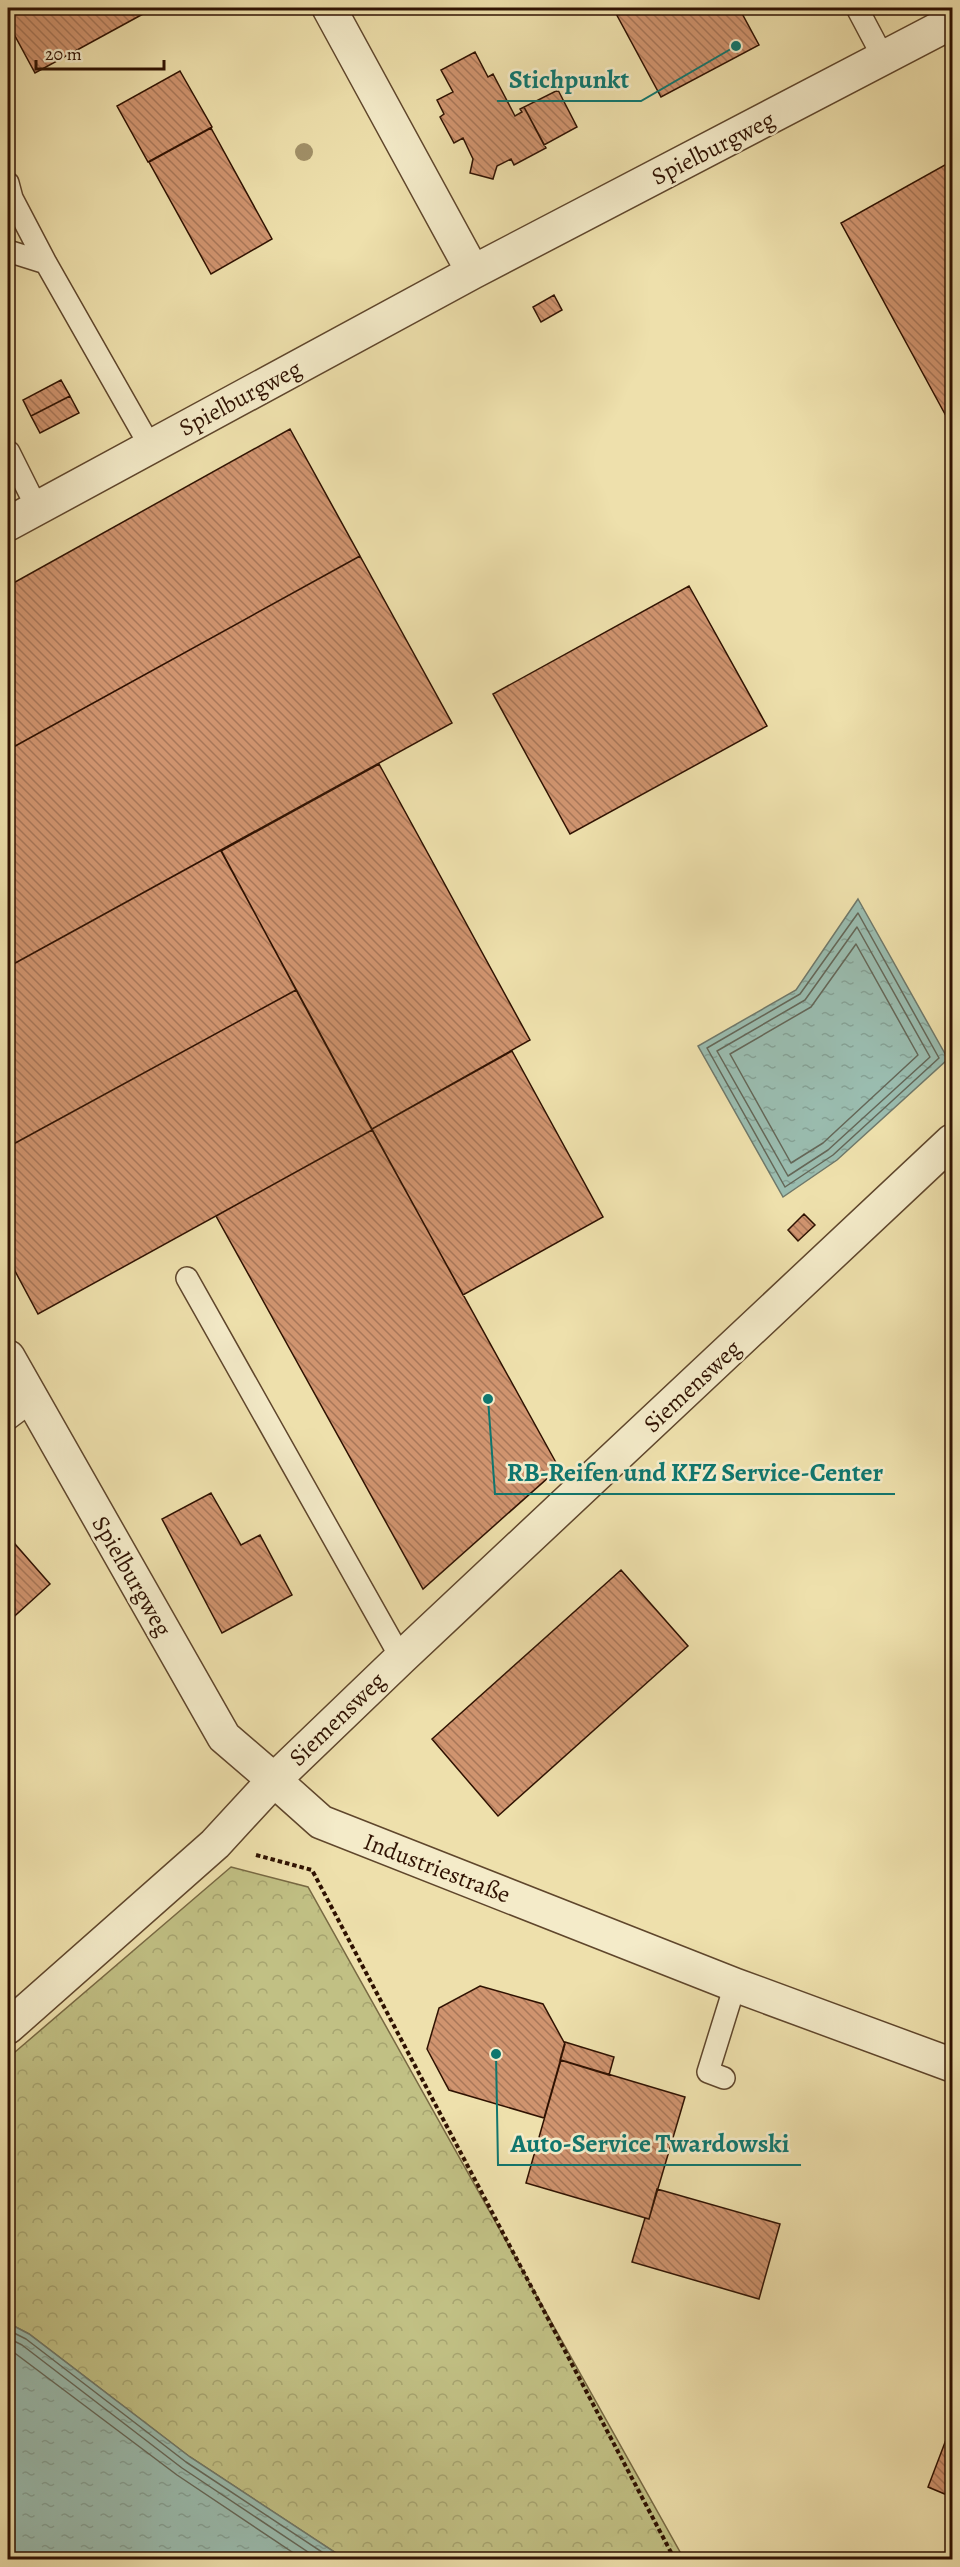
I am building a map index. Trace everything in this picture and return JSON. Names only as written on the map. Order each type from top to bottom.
[{"type":"street","points":[[329,8],[473,272]]},
{"type":"street","name":"Spielburgweg","points":[[8,524],[473,272],[952,22]]},
{"type":"street","name":"Siemensweg","points":[[273,1780],[952,1141]]},
{"type":"street","name":"Spielburgweg","points":[[8,1357],[20,1410],[224,1737],[273,1780]]},
{"type":"street","points":[[8,2027],[215,1844],[273,1780]]},
{"type":"street","name":"Industriestraße","points":[[273,1780],[321,1822],[735,1985],[952,2065]]},
{"type":"lane","points":[[857,8],[884,59]]},
{"type":"lane","points":[[8,183],[12,198],[46,263],[150,446]]},
{"type":"lane","points":[[8,251],[46,263]]},
{"type":"lane","points":[[8,453],[38,508]]},
{"type":"lane","points":[[187,1278],[401,1658]]},
{"type":"lane","points":[[709,2072],[735,1985]]},
{"type":"path","points":[[215,1844],[312,1870],[675,2559]]},
{"type":"green space","points":[[231,1867],[308,1887],[684,2559],[345,2559],[190,2457],[29,2334],[8,2323],[8,2058]]},
{"type":"water","points":[[858,899],[948,1059],[837,1160],[783,1197],[698,1046],[796,990]]},
{"type":"water","points":[[8,2323],[29,2334],[190,2457],[345,2559],[8,2559]]},
{"type":"building","points":[[8,8],[154,8],[35,73],[8,23]]},
{"type":"building","points":[[613,8],[739,8],[759,45],[661,97]]},
{"type":"building","points":[[475,52],[488,77],[493,74],[515,116],[522,112],[520,109],[524,107],[546,148],[514,165],[511,159],[497,166],[493,179],[470,173],[473,159],[463,138],[454,143],[440,117],[444,114],[437,100],[453,92],[441,70]]},
{"type":"building","points":[[180,71],[212,127],[148,162],[117,106]]},
{"type":"building","points":[[558,90],[577,127],[544,145],[524,107]]},
{"type":"building","points":[[211,128],[272,239],[211,274],[149,162]]},
{"type":"building","points":[[952,161],[952,427],[841,223]]},
{"type":"building","points":[[554,295],[562,310],[541,322],[533,307]]},
{"type":"building","points":[[61,380],[70,396],[31,416],[23,400]]},
{"type":"building","points":[[70,396],[79,413],[40,433],[31,416]]},
{"type":"building","points":[[290,429],[360,556],[8,750],[8,586]]},
{"type":"building","points":[[360,556],[452,723],[8,967],[8,750]]},
{"type":"building","points":[[689,586],[767,726],[570,834],[493,694]]},
{"type":"building","points":[[379,764],[530,1040],[372,1129],[221,851]]},
{"type":"building","points":[[221,850],[296,990],[8,1147],[8,967]]},
{"type":"building","points":[[296,990],[372,1130],[38,1314],[8,1258],[8,1147]]},
{"type":"building","points":[[512,1051],[603,1217],[463,1295],[372,1129]]},
{"type":"building","points":[[372,1130],[559,1468],[423,1589],[216,1216]]},
{"type":"building","points":[[804,1214],[815,1225],[798,1241],[788,1230]]},
{"type":"building","points":[[211,1493],[241,1545],[260,1535],[292,1595],[222,1633],[162,1519]]},
{"type":"building","points":[[8,1536],[50,1584],[8,1622]]},
{"type":"building","points":[[621,1570],[688,1646],[498,1816],[432,1739]]},
{"type":"building","points":[[480,1986],[543,2004],[565,2044],[544,2118],[449,2090],[427,2049],[439,2008]]},
{"type":"building","points":[[565,2042],[614,2057],[609,2075],[560,2060]]},
{"type":"building","points":[[561,2060],[685,2097],[649,2219],[526,2183]]},
{"type":"building","points":[[657,2189],[780,2224],[759,2299],[632,2262],[645,2218],[649,2219]]},
{"type":"building","points":[[952,2424],[952,2497],[928,2487]]},
{"type":"place","name":"Stichpunkt","points":[[736,46]]},
{"type":"place","name":"RB-Reifen und KFZ Service-Center","points":[[488,1399]]},
{"type":"place","name":"Auto-Service Twardowski","points":[[496,2054]]}]
